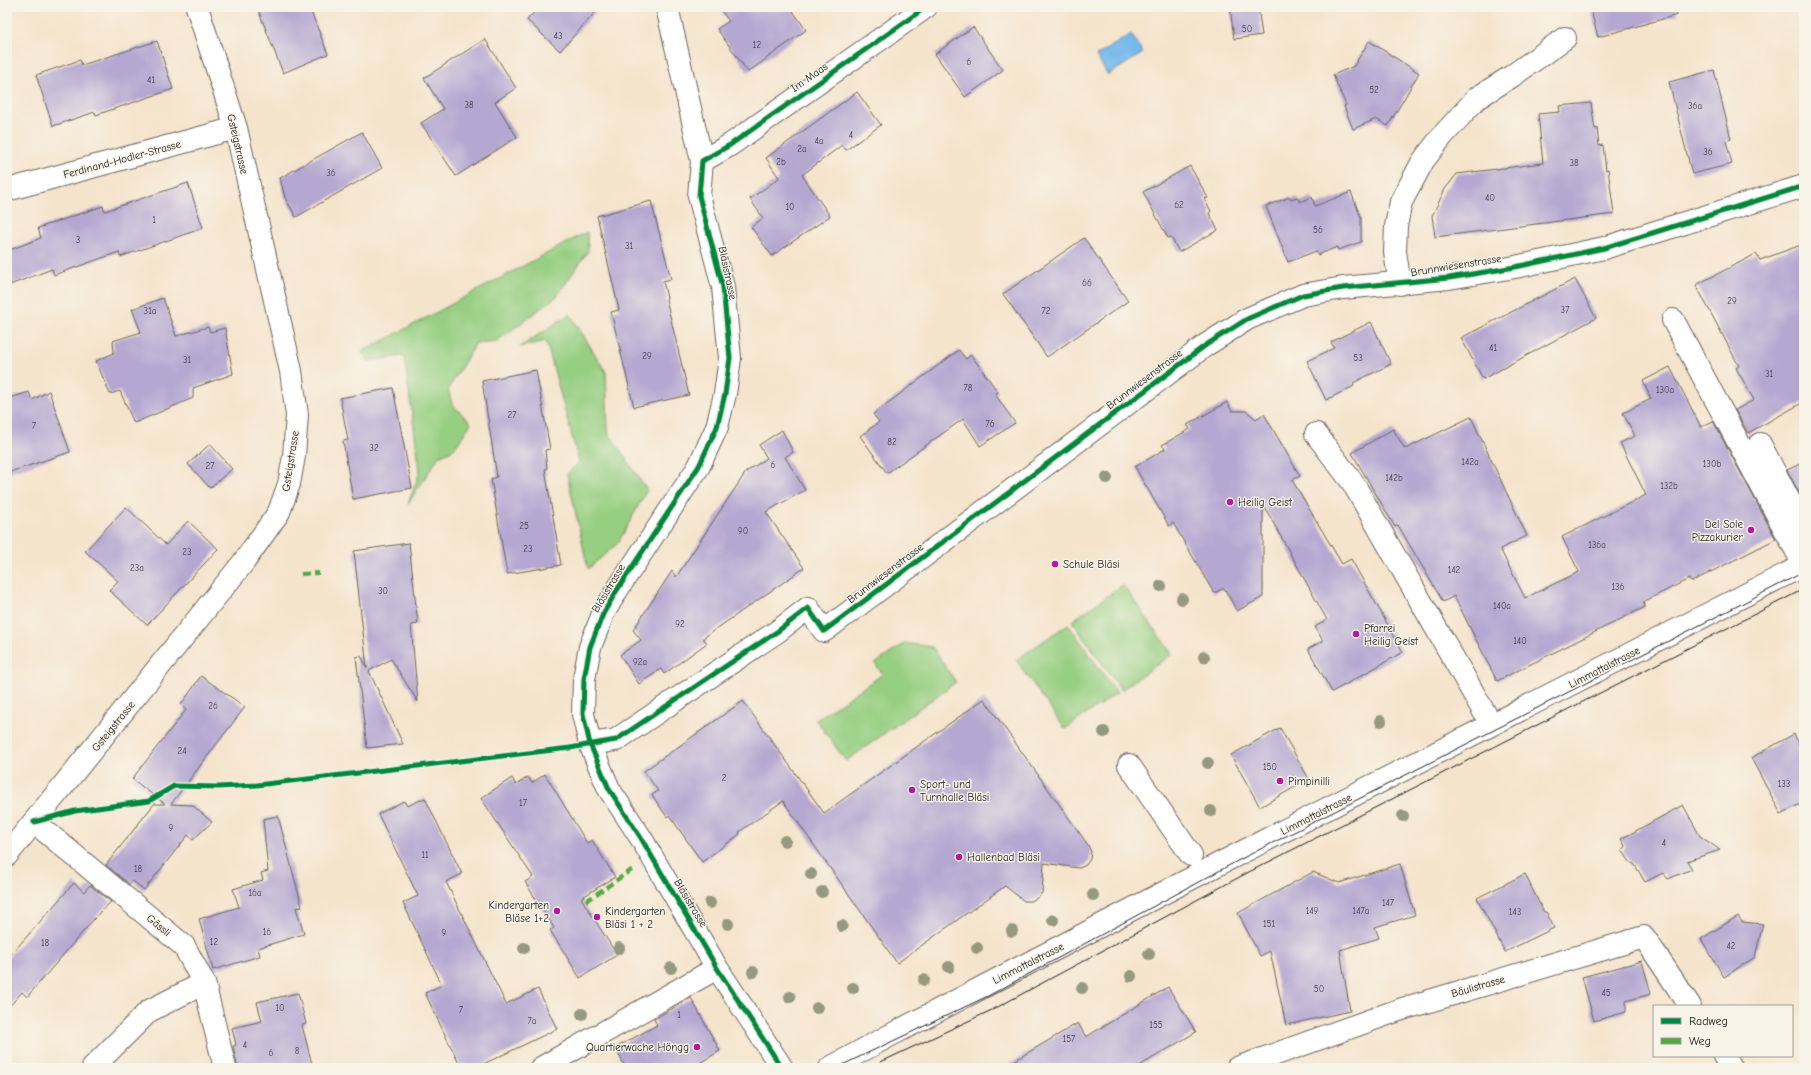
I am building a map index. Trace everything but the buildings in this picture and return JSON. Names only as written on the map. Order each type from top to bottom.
[{"type":"street","name":"Gsteigstrasse","points":[[7,855],[243,563],[279,512],[289,484],[294,456],[297,415],[291,371],[236,128],[197,7]]},
{"type":"street","name":"Bläsistrasse","points":[[667,7],[702,161],[700,196],[723,287],[730,358],[725,394],[717,427],[699,466],[617,590],[603,614],[590,647],[584,679],[583,714],[590,744],[609,789],[641,838],[717,968],[782,1068]]},
{"type":"street","name":"Im Maas","points":[[702,161],[730,145],[926,7]]},
{"type":"street","points":[[1400,284],[1395,252],[1396,226],[1401,202],[1423,161],[1443,135],[1477,98],[1512,76],[1564,38]]},
{"type":"street","name":"Ferdinand-Hodler-Strasse","points":[[7,190],[236,128]]},
{"type":"street","name":"Brunnwiesenstrasse","points":[[590,744],[616,740],[772,635],[808,608],[824,631],[1199,350],[1248,319],[1303,295],[1343,288],[1400,284],[1479,273],[1604,248],[1804,186]]},
{"type":"street","points":[[1673,320],[1804,565]]},
{"type":"street","points":[[1316,434],[1354,483],[1491,724]]},
{"type":"street","points":[[1760,444],[1804,529]]},
{"type":"street","name":"Limmattalstrasse","points":[[830,1068],[908,1026],[1491,724],[1804,565]]},
{"type":"street","points":[[1129,765],[1191,855]]},
{"type":"street","name":"Gässli","points":[[34,822],[184,946],[204,983],[225,1068]]},
{"type":"street","name":"Bäulistrasse","points":[[1237,1068],[1398,1010],[1644,937],[1689,1005]]},
{"type":"street","points":[[541,1068],[717,968]]},
{"type":"street","points":[[93,1067],[149,1010],[204,983]]},
{"type":"street","points":[[1725,1057],[1732,1068]]},
{"type":"green space","points":[[587,232],[588,251],[557,296],[497,341],[476,343],[448,389],[452,404],[471,423],[454,449],[439,456],[408,504],[420,471],[404,356],[368,361],[362,352]]},
{"type":"green space","points":[[570,314],[606,372],[608,432],[647,490],[618,543],[588,569],[567,474],[579,462],[546,341],[520,347]]},
{"type":"green space","points":[[1123,585],[1172,654],[1121,690],[1072,621]]},
{"type":"green space","points":[[1068,624],[1117,693],[1065,729],[1016,660]]},
{"type":"green space","points":[[905,643],[932,647],[956,682],[846,761],[816,720],[883,674],[875,664]]},
{"type":"water","points":[[1131,34],[1143,53],[1108,75],[1096,56]]},
{"type":"tram line","points":[[836,1068],[988,996],[1241,859],[1804,572]]},
{"type":"tram line","points":[[868,1068],[994,1009],[1247,873],[1804,589]]},
{"type":"marked path","points":[[301,574],[319,573]]},
{"type":"marked path","points":[[586,901],[633,869]]},
{"type":"cycle path","points":[[782,1068],[717,968],[641,838],[609,789],[590,744],[583,714],[584,679],[590,647],[603,614],[617,590],[699,466],[717,427],[725,394],[730,358],[723,287],[699,196],[702,161],[730,145],[926,7]]},
{"type":"cycle path","points":[[34,822],[75,811],[149,801],[174,786],[218,787],[257,785],[570,748],[616,740],[778,631],[808,608],[824,631],[1206,345],[1247,319],[1303,295],[1343,288],[1449,278],[1515,267],[1604,248],[1804,186]]},
{"type":"place","name":"Heilig Geist","points":[[1230,502]]},
{"type":"place","name":"Del Sole Pizzakurier","points":[[1751,530]]},
{"type":"place","name":"Schule Bläsi","points":[[1055,564]]},
{"type":"place","name":"Pfarrei Heilig Geist","points":[[1356,634]]},
{"type":"place","name":"Pimpinilli","points":[[1280,781]]},
{"type":"place","name":"Sport- und Turnhalle Bläsi","points":[[912,790]]},
{"type":"place","name":"Hallenbad Bläsi","points":[[959,857]]},
{"type":"place","name":"Kindergarten Bläse 1+2","points":[[557,911]]},
{"type":"place","name":"Kindergarten Bläsi 1 + 2","points":[[597,917]]},
{"type":"place","name":"Quartierwache Höngg","points":[[697,1047]]}]
